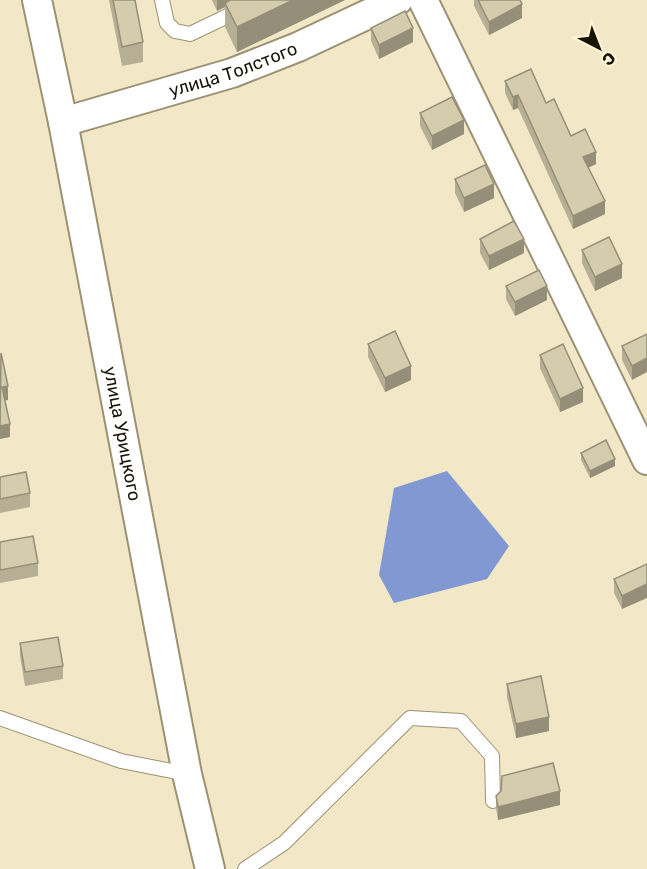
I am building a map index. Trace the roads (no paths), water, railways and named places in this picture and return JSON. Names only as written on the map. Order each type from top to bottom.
[{"type":"street","name":"улица Урицкого","points":[[37,0],[63,122],[187,774],[210,869]]},
{"type":"street","name":"улица Толстого","points":[[63,122],[232,73],[298,47],[398,0]]},
{"type":"street","points":[[423,0],[647,460]]},
{"type":"lane","points":[[162,0],[167,23],[175,31],[190,34],[261,0]]},
{"type":"lane","points":[[0,718],[121,761],[187,774]]},
{"type":"lane","points":[[245,869],[285,843],[411,718],[461,721],[492,756],[493,801]]},
{"type":"water","points":[[447,471],[509,546],[487,579],[394,603],[379,575],[394,488]]}]
